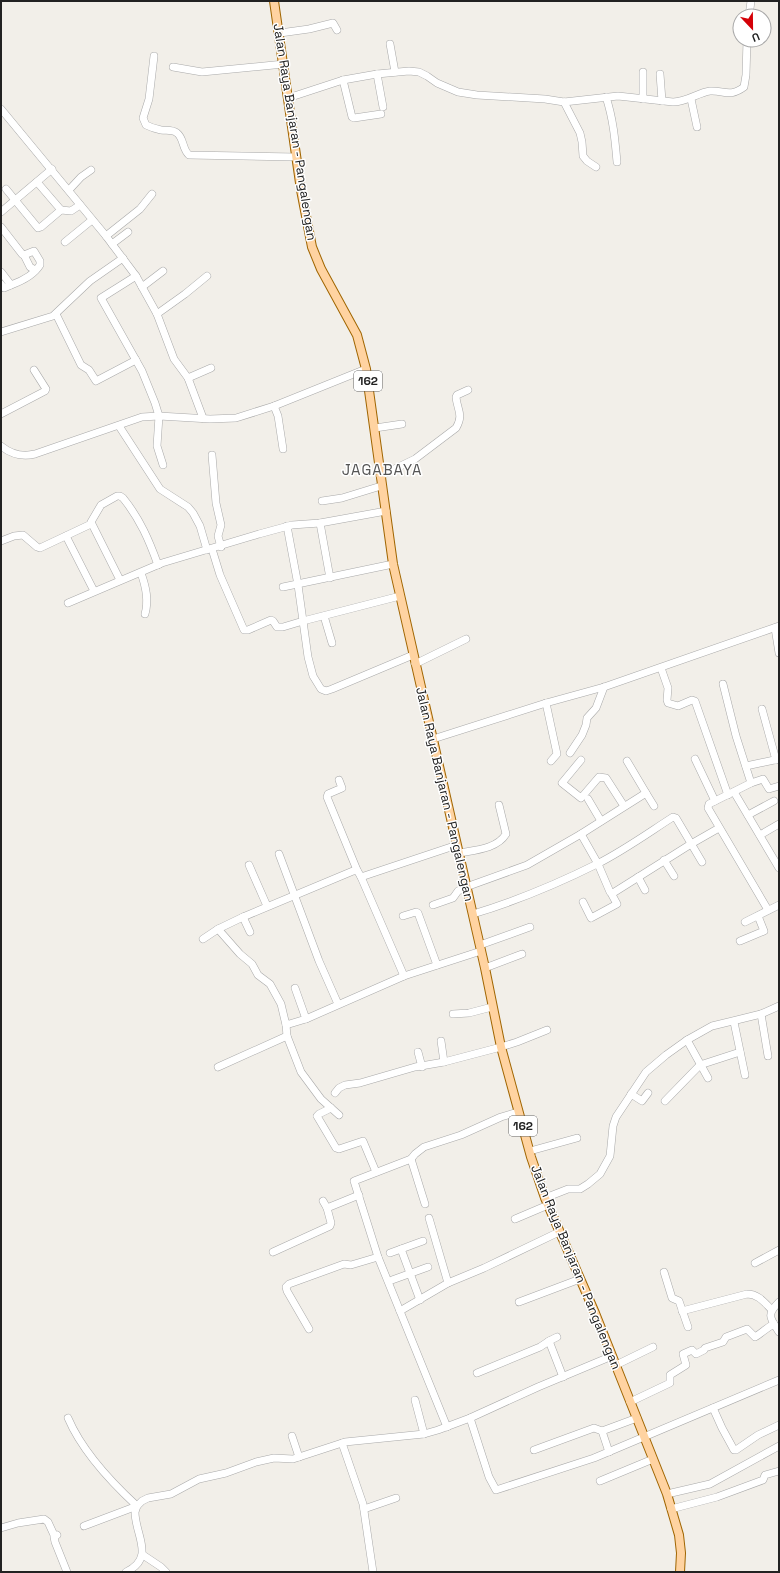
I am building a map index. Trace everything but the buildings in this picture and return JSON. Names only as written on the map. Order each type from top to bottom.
[{"type":"main road","name":"Jalan Raya Banjaran - Pangalengan","points":[[274,1],[280,33],[305,216],[312,247],[317,261],[357,334],[366,369],[393,564],[473,914],[501,1047],[518,1112],[546,1201],[616,1365],[667,1494],[679,1535],[681,1553],[680,1572]]},
{"type":"street","points":[[280,33],[309,29],[330,23],[335,24],[337,30]]},
{"type":"street","points":[[390,44],[395,72]]},
{"type":"street","points":[[288,98],[343,80],[377,74],[408,71],[418,72],[447,88],[458,92],[477,95],[545,99],[564,102],[606,96],[681,102],[710,91],[729,94],[744,87],[746,79],[747,48]]},
{"type":"street","points":[[154,56],[149,99],[143,118],[146,125],[177,133],[189,155],[296,157]]},
{"type":"street","points":[[172,67],[202,72],[284,64]]},
{"type":"street","points":[[643,72],[643,99]]},
{"type":"street","points":[[343,80],[352,117],[354,118],[382,111],[377,74]]},
{"type":"street","points":[[660,74],[662,101]]},
{"type":"street","points":[[606,96],[615,131],[617,162]]},
{"type":"street","points":[[691,99],[697,127]]},
{"type":"street","points":[[564,102],[580,134],[583,156],[587,161],[596,167]]},
{"type":"street","points":[[1,109],[69,190],[136,276],[157,314],[174,359],[188,378],[203,418]]},
{"type":"street","points":[[1,212],[52,169]]},
{"type":"street","points":[[69,190],[81,177],[91,170]]},
{"type":"street","points":[[37,182],[61,210],[71,211],[80,205]]},
{"type":"street","points":[[6,189],[38,228],[61,210]]},
{"type":"street","points":[[106,236],[140,209],[152,194]]},
{"type":"street","points":[[65,242],[92,220]]},
{"type":"street","points":[[1,227],[19,251],[24,255],[30,267],[35,270]]},
{"type":"street","points":[[112,244],[128,232]]},
{"type":"street","points":[[1,272],[4,287],[28,277],[40,265],[35,253],[31,251],[24,255]]},
{"type":"street","points":[[1,332],[49,318],[56,314],[90,281],[123,258]]},
{"type":"street","points":[[142,287],[163,271]]},
{"type":"street","points":[[136,276],[101,298],[142,371],[159,416],[157,444],[163,465]]},
{"type":"street","points":[[157,314],[208,276]]},
{"type":"street","points":[[56,314],[80,364],[82,367],[89,370],[96,381],[136,360]]},
{"type":"street","points":[[188,378],[211,368]]},
{"type":"street","points":[[1,446],[17,454],[30,455],[142,417],[236,418],[274,406],[366,369]]},
{"type":"street","points":[[1,414],[45,391],[46,389],[34,370]]},
{"type":"street","points":[[380,476],[415,459],[456,428],[461,417],[456,397],[457,394],[468,390]]},
{"type":"street","points":[[274,406],[278,416],[283,449]]},
{"type":"street","points":[[375,428],[402,424]]},
{"type":"street","points":[[119,426],[160,489],[188,507],[193,513],[200,526],[244,630],[248,630],[271,620],[279,628],[400,596]]},
{"type":"street","points":[[212,455],[216,502],[221,525],[218,536],[220,546]]},
{"type":"street","points":[[322,501],[342,498],[382,486]]},
{"type":"street","points":[[1,541],[14,536],[23,535],[40,548],[91,524],[101,505],[117,496],[122,497],[146,532],[158,565]]},
{"type":"street","points":[[68,603],[158,565],[286,526],[320,523],[386,510]]},
{"type":"street","points":[[320,523],[330,578]]},
{"type":"street","points":[[91,524],[120,580]]},
{"type":"street","points":[[286,526],[298,585],[308,657],[313,676],[321,689],[326,691],[332,689],[414,660],[466,639]]},
{"type":"street","points":[[66,536],[94,591]]},
{"type":"street","points":[[283,587],[393,564]]},
{"type":"street","points":[[141,573],[147,596],[144,614]]},
{"type":"street","points":[[324,616],[332,643]]},
{"type":"street","points":[[433,739],[546,703],[604,687],[777,627],[779,654]]},
{"type":"street","points":[[661,668],[668,688],[668,703],[678,706],[692,700],[695,701],[731,793],[748,815],[779,868]]},
{"type":"street","points":[[723,684],[751,783]]},
{"type":"street","points":[[570,753],[582,735],[587,718],[596,708],[604,687]]},
{"type":"street","points":[[546,703],[557,754],[550,761]]},
{"type":"street","points":[[746,766],[777,759],[762,709]]},
{"type":"street","points":[[695,759],[715,801]]},
{"type":"street","points":[[581,760],[562,782],[581,798],[599,777],[606,778],[624,806]]},
{"type":"street","points":[[626,761],[654,806]]},
{"type":"street","points":[[339,780],[342,788],[328,794],[327,797],[404,976]]},
{"type":"street","points":[[768,910],[708,808],[709,804],[751,783],[763,780],[769,788],[779,786]]},
{"type":"street","points":[[433,905],[452,898],[458,891],[466,886],[527,865],[581,834],[646,792]]},
{"type":"street","points":[[588,799],[601,821]]},
{"type":"street","points":[[748,815],[774,801]]},
{"type":"street","points":[[203,939],[218,929],[267,906],[352,871],[359,873],[458,849],[492,846],[503,839],[506,834],[500,805]]},
{"type":"street","points":[[473,914],[537,892],[598,864],[672,818],[676,818],[702,862]]},
{"type":"street","points":[[760,835],[779,824]]},
{"type":"street","points":[[611,893],[719,828]]},
{"type":"street","points":[[581,834],[598,864],[616,904],[590,918],[583,902]]},
{"type":"street","points":[[279,854],[319,961],[338,1004]]},
{"type":"street","points":[[664,860],[674,876]]},
{"type":"street","points":[[249,865],[267,906]]},
{"type":"street","points":[[638,877],[645,890]]},
{"type":"street","points":[[745,922],[779,905]]},
{"type":"street","points":[[403,916],[416,912],[418,913],[437,965]]},
{"type":"street","points":[[740,941],[764,931],[758,916]]},
{"type":"street","points":[[243,917],[250,932]]},
{"type":"street","points":[[286,1025],[306,1018],[404,976],[437,965],[530,927]]},
{"type":"street","points":[[218,929],[240,954],[252,964],[258,975],[270,984],[281,1004],[287,1036],[302,1072],[321,1099],[339,1115]]},
{"type":"street","points":[[485,968],[522,954]]},
{"type":"street","points":[[295,988],[306,1018]]},
{"type":"street","points":[[515,1219],[568,1190],[580,1189],[600,1174],[610,1156],[613,1126],[616,1117],[646,1072],[687,1040],[716,1024],[734,1022],[761,1014],[779,1006]]},
{"type":"street","points":[[453,1014],[469,1013],[492,1007]]},
{"type":"street","points":[[761,1014],[768,1056]]},
{"type":"street","points":[[734,1022],[745,1074]]},
{"type":"street","points":[[335,1093],[339,1088],[345,1085],[360,1083],[415,1067],[444,1062],[501,1047],[524,1040],[547,1030]]},
{"type":"street","points":[[218,1067],[287,1036]]},
{"type":"street","points":[[687,1040],[708,1078]]},
{"type":"street","points":[[441,1041],[444,1062]]},
{"type":"street","points":[[418,1052],[422,1067]]},
{"type":"street","points":[[665,1101],[700,1065],[740,1052]]},
{"type":"street","points":[[631,1094],[642,1101],[648,1093]]},
{"type":"street","points":[[331,1108],[317,1116],[336,1148],[339,1149],[363,1141],[376,1172]]},
{"type":"street","points":[[447,1427],[378,1257],[354,1181],[411,1159],[424,1147],[461,1135],[518,1112]]},
{"type":"street","points":[[530,1151],[577,1138]]},
{"type":"street","points":[[411,1159],[425,1204]]},
{"type":"street","points":[[273,1252],[330,1226],[331,1223],[325,1205],[358,1195]]},
{"type":"street","points":[[429,1218],[448,1283]]},
{"type":"street","points":[[400,1311],[448,1283],[484,1268],[559,1232]]},
{"type":"street","points":[[390,1253],[423,1241]]},
{"type":"street","points":[[401,1249],[420,1300]]},
{"type":"street","points":[[755,1263],[779,1250]]},
{"type":"street","points":[[309,1329],[287,1290],[286,1287],[288,1284],[344,1264],[351,1265],[378,1257]]},
{"type":"street","points":[[392,1280],[428,1268]]},
{"type":"street","points":[[664,1272],[672,1298],[679,1301],[688,1327]]},
{"type":"street","points":[[519,1302],[580,1279]]},
{"type":"street","points":[[682,1311],[752,1294],[758,1297],[771,1309]]},
{"type":"street","points":[[779,1302],[771,1309],[770,1316],[779,1332]]},
{"type":"street","points":[[630,1402],[670,1383],[670,1375],[686,1365],[683,1354],[692,1350],[696,1354],[703,1351],[705,1348],[722,1342],[726,1337],[747,1329],[755,1337],[774,1324]]},
{"type":"street","points":[[476,1373],[540,1347],[557,1337]]},
{"type":"street","points":[[549,1341],[563,1377]]},
{"type":"street","points":[[616,1365],[652,1347]]},
{"type":"street","points":[[84,1526],[137,1506],[142,1501],[177,1492],[199,1479],[226,1473],[256,1462],[274,1458],[293,1459],[342,1443],[424,1434],[447,1427],[612,1356]]},
{"type":"street","points":[[470,1418],[489,1477],[496,1490],[587,1461],[779,1380]]},
{"type":"street","points":[[415,1400],[424,1434]]},
{"type":"street","points":[[713,1408],[734,1450],[779,1425]]},
{"type":"street","points":[[68,1418],[74,1433],[83,1447],[137,1506]]},
{"type":"street","points":[[534,1450],[594,1428],[602,1431],[637,1418]]},
{"type":"street","points":[[602,1431],[609,1452]]},
{"type":"street","points":[[292,1436],[299,1457]]},
{"type":"street","points":[[342,1443],[364,1509],[374,1572]]},
{"type":"street","points":[[667,1494],[710,1484],[779,1446]]},
{"type":"street","points":[[600,1481],[653,1459]]},
{"type":"street","points":[[672,1509],[717,1497],[763,1480],[765,1475],[779,1471]]},
{"type":"street","points":[[364,1509],[396,1498]]},
{"type":"street","points":[[126,1572],[137,1565],[143,1555],[135,1518],[137,1506]]},
{"type":"street","points":[[1,1528],[18,1523],[44,1519],[48,1522],[55,1535],[55,1542],[68,1572]]},
{"type":"street","points":[[143,1555],[161,1566],[166,1572]]},
{"type":"district","name":"JAGABAYA","points":[[382,469]]}]
